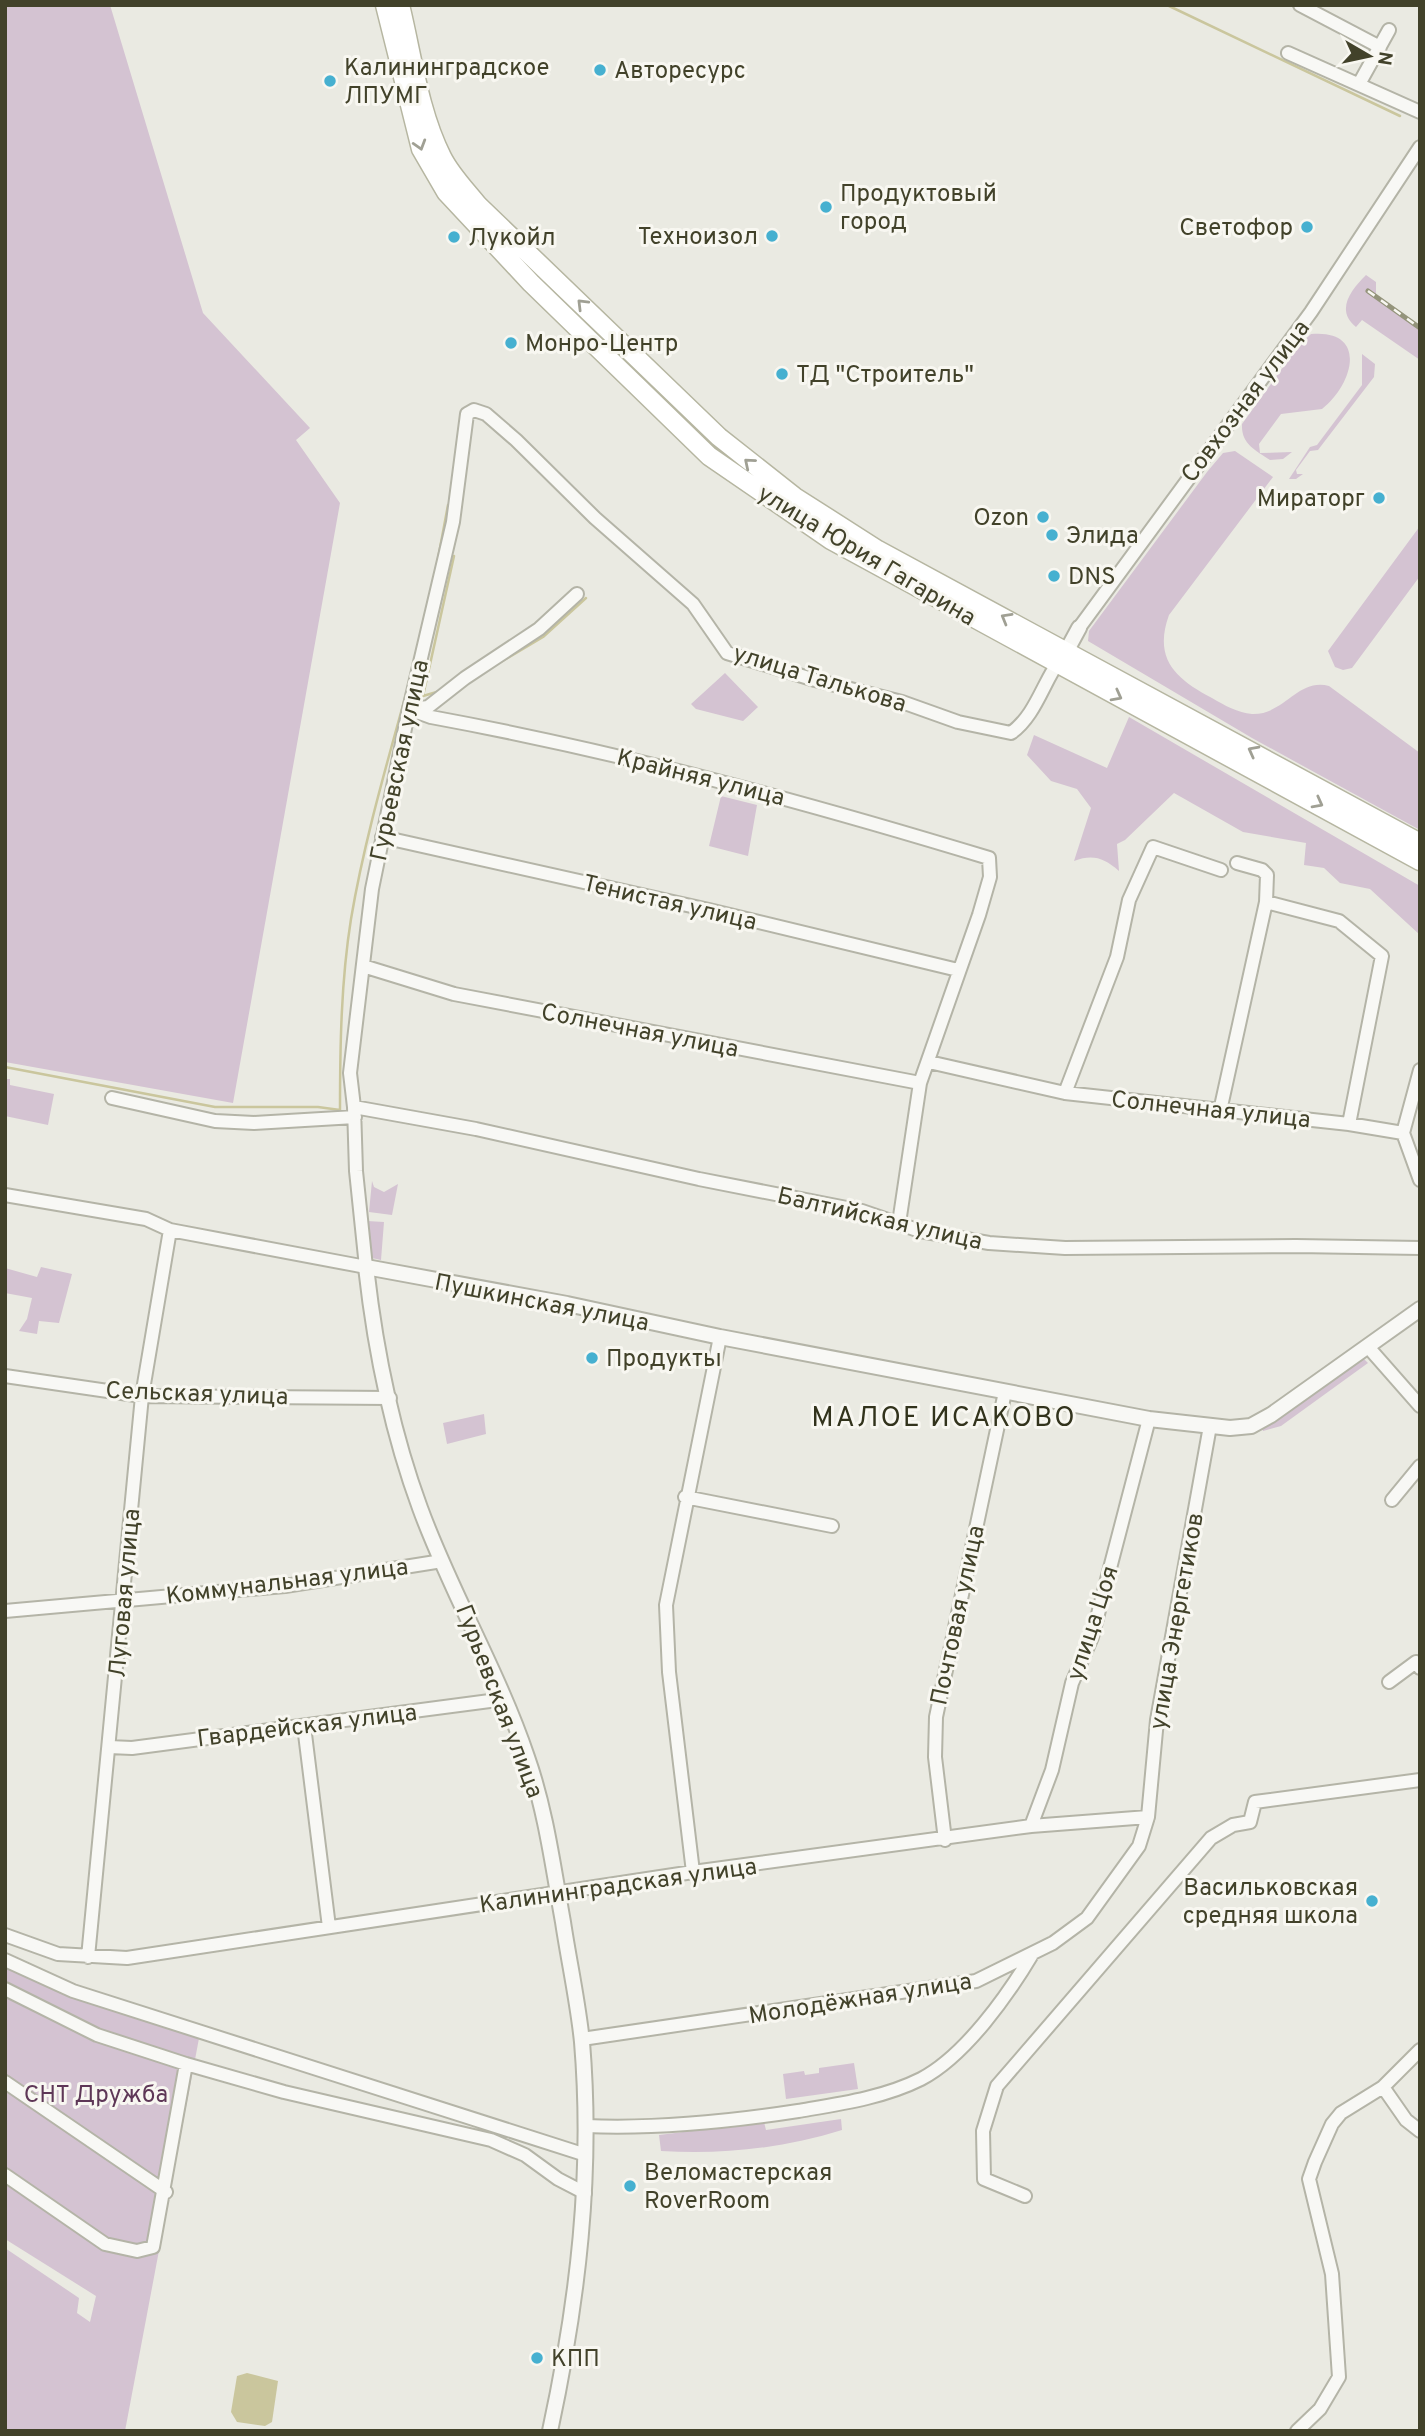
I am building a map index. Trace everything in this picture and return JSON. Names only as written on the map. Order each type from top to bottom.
[{"type":"main road","name":"улица Юрия Гагарина","points":[[385,5],[421,149],[436,178],[468,219],[709,456],[788,512],[852,552],[1420,843]]},
{"type":"main road","name":"улица Юрия Гагарина","points":[[400,5],[433,135],[443,159],[478,205],[719,437],[760,472],[818,513],[1061,658],[1420,861]]},
{"type":"street","points":[[1300,5],[1380,47]]},
{"type":"street","points":[[1359,84],[1390,30]]},
{"type":"street","points":[[1288,54],[1420,112]]},
{"type":"street","name":"Совхозная улица","points":[[1061,658],[1079,628],[1311,312],[1420,147]]},
{"type":"street","name":"улица Талькова","points":[[463,423],[467,414],[474,410],[486,414],[516,439],[595,518],[694,604],[727,653],[815,680],[902,702],[958,722],[1011,733],[1022,725],[1061,658]]},
{"type":"street","name":"Гурьевская улица","points":[[463,423],[462,458],[453,522],[382,837],[350,1073],[356,1171],[373,1332],[420,1508],[505,1699],[528,1758],[545,1818],[582,2039],[586,2126],[585,2193],[568,2355],[550,2431]]},
{"type":"street","points":[[409,709],[428,707],[465,678],[539,629],[578,594]]},
{"type":"street","name":"Крайняя улица","points":[[409,709],[431,717],[652,763],[790,799],[989,858],[990,877],[958,970]]},
{"type":"street","name":"Тенистая улица","points":[[382,837],[709,910],[958,970]]},
{"type":"street","points":[[1065,1093],[1116,957],[1129,900],[1153,846],[1221,870]]},
{"type":"street","points":[[1220,1111],[1266,902],[1267,875],[1262,870],[1237,863]]},
{"type":"street","points":[[1266,902],[1339,920],[1382,956],[1349,1124]]},
{"type":"street","name":"Солнечная улица","points":[[363,966],[454,994],[920,1083]]},
{"type":"street","points":[[899,1223],[920,1083],[958,970]]},
{"type":"street","name":"Солнечная улица","points":[[929,1062],[1065,1093],[1349,1124],[1403,1133]]},
{"type":"street","points":[[1420,1070],[1403,1133],[1420,1180]]},
{"type":"street","name":"Балтийская улица","points":[[112,1098],[215,1121],[254,1123],[354,1108],[476,1129],[699,1179],[862,1211],[920,1231],[989,1243],[1065,1248],[1296,1245],[1420,1248]]},
{"type":"street","name":"Пушкинская улица","points":[[5,1195],[146,1219],[170,1230],[567,1304],[720,1337],[1004,1392],[1149,1419],[1210,1426],[1251,1426],[1271,1415],[1369,1348],[1420,1309]]},
{"type":"street","name":"Луговая улица","points":[[88,1957],[125,1599],[142,1396],[170,1230]]},
{"type":"street","points":[[693,1872],[669,1672],[666,1605],[685,1497],[720,1337]]},
{"type":"street","points":[[1369,1348],[1420,1406]]},
{"type":"street","name":"Сельская улица","points":[[5,1376],[142,1396],[390,1398]]},
{"type":"street","name":"Почтовая улица","points":[[945,1840],[935,1757],[936,1717],[1004,1392]]},
{"type":"street","name":"улица Цоя","points":[[1031,1826],[1052,1770],[1072,1683],[1092,1637],[1149,1419]]},
{"type":"street","name":"улица Энергетиков","points":[[1148,1816],[1157,1720],[1210,1426]]},
{"type":"street","points":[[1392,1500],[1420,1466]]},
{"type":"street","points":[[685,1497],[832,1526]]},
{"type":"street","name":"Коммунальная улица","points":[[5,1611],[285,1586],[442,1561]]},
{"type":"street","points":[[1389,1682],[1416,1662],[1420,1668]]},
{"type":"street","name":"Гвардейская улица","points":[[109,1747],[132,1748],[505,1699]]},
{"type":"street","points":[[304,1726],[330,1927]]},
{"type":"street","points":[[1025,2196],[984,2179],[983,2131],[996,2086],[1211,1838],[1233,1825],[1250,1822],[1255,1802],[1420,1780]]},
{"type":"street","name":"Калининградская улица","points":[[5,1935],[35,1948],[88,1957],[127,1958],[558,1895],[693,1872],[945,1840],[1031,1826],[1148,1816]]},
{"type":"street","name":"Молодёжная улица","points":[[582,2039],[976,1981],[1033,1952],[1087,1919],[1139,1846],[1148,1816]]},
{"type":"street","points":[[586,2126],[645,2128],[737,2120],[852,2102],[903,2086],[922,2078],[952,2056],[1011,1990],[1033,1952]]},
{"type":"street","points":[[5,1960],[74,1991],[586,2155]]},
{"type":"street","points":[[5,1989],[97,2035],[186,2064],[284,2092],[491,2140],[525,2155],[558,2179],[585,2193]]},
{"type":"street","points":[[1297,2431],[1320,2409],[1339,2377],[1332,2274],[1309,2179],[1332,2124],[1369,2094],[1383,2087],[1420,2050]]},
{"type":"street","points":[[5,2175],[105,2244],[137,2251],[153,2247],[166,2192],[186,2064]]},
{"type":"street","points":[[5,2082],[166,2192]]},
{"type":"street","points":[[1383,2087],[1406,2120],[1420,2131]]},
{"type":"green space","points":[[5,5],[110,5],[203,313],[310,428],[296,440],[340,503],[233,1103],[5,1062]]},
{"type":"green space","points":[[1366,275],[1376,282],[1376,294],[1420,328],[1420,360],[1362,320],[1356,327],[1350,320],[1346,307],[1348,300]]},
{"type":"green space","points":[[1311,334],[1329,335],[1342,340],[1348,349],[1350,361],[1347,373],[1333,399],[1322,409],[1281,414],[1259,444],[1260,453],[1292,452],[1283,459],[1270,460],[1254,449],[1246,442],[1242,424],[1299,345]]},
{"type":"green space","points":[[1362,354],[1375,364],[1374,377],[1318,450],[1310,451],[1296,470],[1297,474],[1303,474],[1296,479],[1289,479],[1310,447],[1317,445],[1362,385]]},
{"type":"green space","points":[[1235,451],[1273,477],[1169,615],[1165,630],[1166,656],[1178,675],[1199,691],[1231,708],[1252,714],[1273,709],[1308,687],[1329,686],[1420,753],[1420,830],[1252,738],[1088,641],[1089,631],[1207,472],[1223,453]]},
{"type":"green space","points":[[1420,526],[1420,576],[1352,668],[1343,670],[1335,667],[1328,651]]},
{"type":"green space","points":[[725,673],[758,707],[743,721],[696,709],[691,704]]},
{"type":"green space","points":[[1129,717],[1420,886],[1420,935],[1370,889],[1340,883],[1324,868],[1304,865],[1306,843],[1243,832],[1174,793],[1125,840],[1117,844],[1119,871],[1098,858],[1074,861],[1091,808],[1077,789],[1051,781],[1027,755],[1034,735],[1107,768]]},
{"type":"green space","points":[[721,796],[757,805],[748,856],[709,846]]},
{"type":"green space","points":[[5,1079],[10,1079],[10,1085],[54,1094],[48,1125],[5,1116]]},
{"type":"green space","points":[[372,1181],[374,1187],[384,1192],[398,1184],[392,1215],[369,1212]]},
{"type":"green space","points":[[367,1221],[384,1222],[381,1260],[372,1258]]},
{"type":"green space","points":[[41,1267],[72,1274],[59,1323],[39,1321],[37,1334],[19,1331],[27,1319],[32,1298],[5,1293],[5,1268],[37,1277]]},
{"type":"green space","points":[[1364,1359],[1368,1363],[1281,1426],[1263,1431],[1262,1427]]},
{"type":"green space","points":[[484,1414],[486,1434],[447,1444],[443,1423]]},
{"type":"green space","name":"СНТ Дружба","points":[[5,1954],[87,1993],[200,2033],[125,2431],[5,2431],[5,2248],[79,2298],[77,2313],[90,2322],[96,2296],[5,2239]]},
{"type":"green space","points":[[854,2063],[858,2089],[786,2099],[783,2074],[804,2071],[805,2075],[819,2073],[819,2068]]},
{"type":"green space","points":[[841,2119],[842,2130],[776,2146],[707,2152],[661,2151],[659,2135],[764,2122],[766,2130]]},
{"type":"shaded area","points":[[247,2373],[278,2381],[272,2422],[265,2426],[237,2422],[231,2412],[237,2376]]},
{"type":"waterway","points":[[1167,5],[1400,116]]},
{"type":"waterway","points":[[437,564],[448,505]]},
{"type":"waterway","points":[[440,691],[423,696],[454,556]]},
{"type":"waterway","points":[[499,663],[543,637],[586,598]]},
{"type":"waterway","points":[[5,1067],[215,1107],[318,1107],[340,1110],[343,990],[351,919],[370,827],[411,676]]},
{"type":"railway","points":[[1368,291],[1420,328]]},
{"type":"place","name":"Авторесурс","points":[[600,70]]},
{"type":"place","name":"Калининградское ЛПУМГ","points":[[330,81]]},
{"type":"place","name":"Продуктовый город","points":[[826,207]]},
{"type":"place","name":"Светофор","points":[[1307,227]]},
{"type":"place","name":"Техноизол","points":[[772,236]]},
{"type":"place","name":"Лукойл","points":[[454,237]]},
{"type":"place","name":"Монро-Центр","points":[[511,343]]},
{"type":"place","name":"ТД \"Строитель\"","points":[[782,374]]},
{"type":"place","name":"Мираторг","points":[[1379,498]]},
{"type":"place","name":"Ozon","points":[[1043,517]]},
{"type":"place","name":"Элида","points":[[1052,535]]},
{"type":"place","name":"DNS","points":[[1054,576]]},
{"type":"place","name":"Продукты","points":[[592,1358]]},
{"type":"place","name":"Васильковская средняя школа","points":[[1372,1901]]},
{"type":"place","name":"Веломастерская RoverRoom","points":[[630,2186]]},
{"type":"place","name":"КПП","points":[[537,2358]]},
{"type":"district","name":"МАЛОЕ ИСАКОВО","points":[[944,1416]]}]
